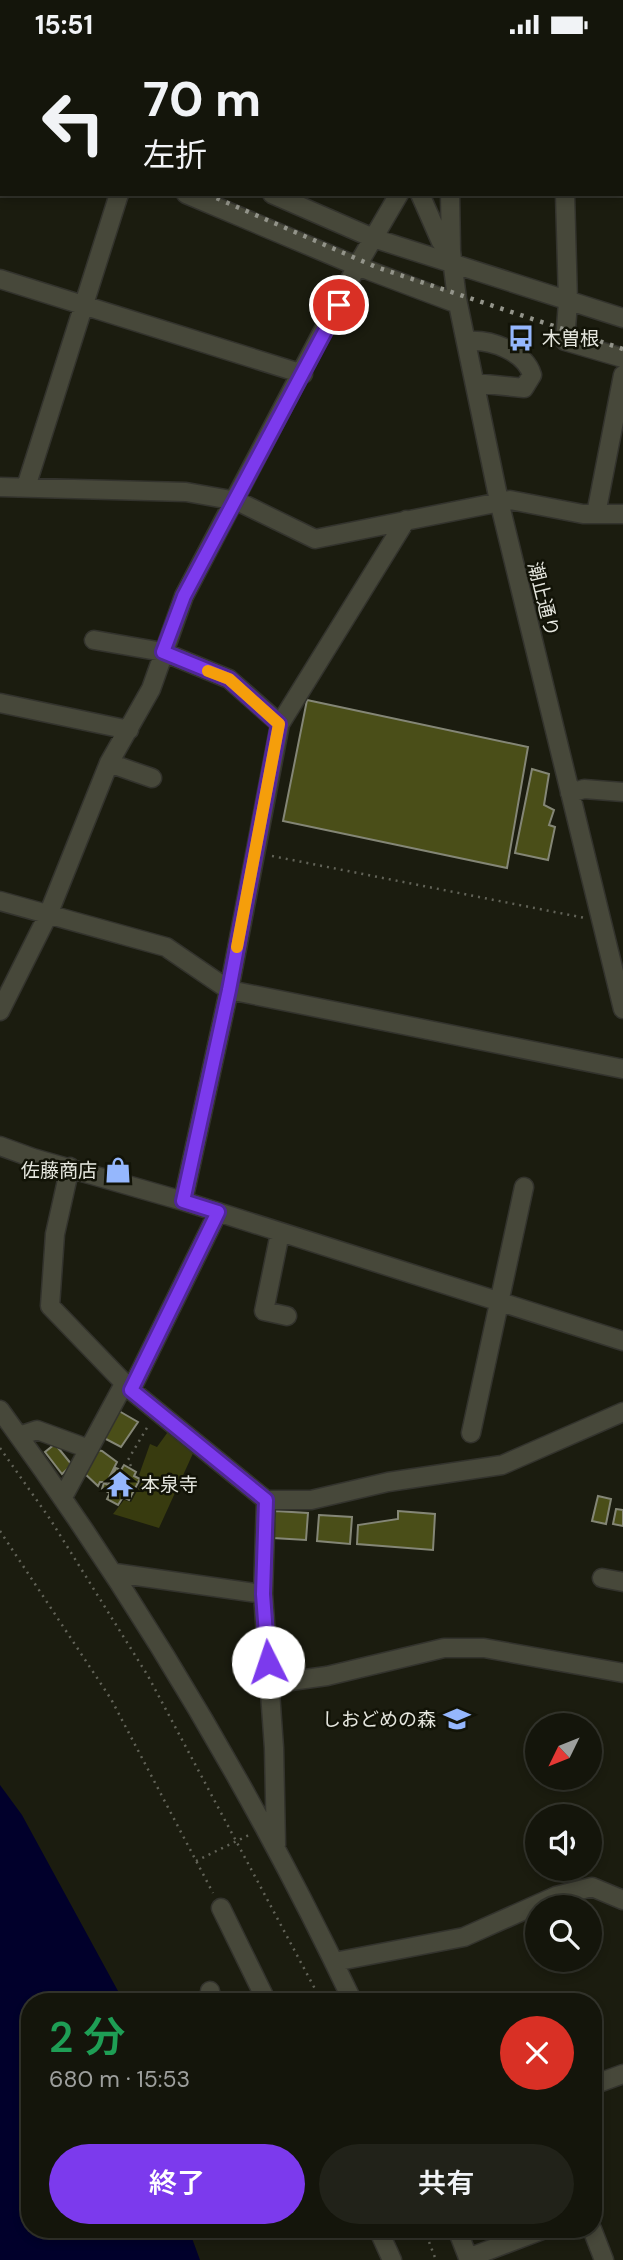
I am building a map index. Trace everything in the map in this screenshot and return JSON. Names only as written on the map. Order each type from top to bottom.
[{"type":"street","points":[[26,487],[118,196]]},
{"type":"street","points":[[192,196],[357,266],[458,304]]},
{"type":"street","points":[[277,196],[373,238],[623,318]]},
{"type":"street","points":[[0,1011],[48,915],[109,763],[151,689],[184,596],[237,501],[357,266],[398,196]]},
{"type":"street","points":[[421,196],[441,242]]},
{"type":"street","name":"潮止通り","points":[[450,196],[458,304],[499,501],[623,1009]]},
{"type":"street","points":[[565,196],[568,302],[565,341],[623,358]]},
{"type":"street","points":[[0,279],[303,374]]},
{"type":"street","points":[[467,341],[479,340],[516,353],[529,367],[531,375],[524,388],[475,383]]},
{"type":"street","points":[[596,514],[623,375]]},
{"type":"street","points":[[0,487],[186,492],[237,501],[315,539],[510,500],[596,514],[623,515]]},
{"type":"street","points":[[183,1201],[229,990],[279,724],[406,520]]},
{"type":"street","points":[[94,640],[163,652],[229,679],[279,724]]},
{"type":"street","points":[[0,703],[129,730]]},
{"type":"street","points":[[109,763],[152,778]]},
{"type":"street","points":[[570,793],[584,789],[623,792]]},
{"type":"street","points":[[0,901],[166,947],[229,990],[623,1069]]},
{"type":"street","points":[[0,1146],[33,1159],[70,1167],[183,1201],[623,1341]]},
{"type":"street","points":[[70,1167],[55,1234],[50,1306],[128,1387],[266,1500],[311,1500],[388,1482],[502,1465],[623,1412]]},
{"type":"street","points":[[471,1433],[524,1187]]},
{"type":"street","points":[[63,1497],[128,1387],[218,1212]]},
{"type":"street","points":[[280,1233],[264,1311],[287,1316]]},
{"type":"street","points":[[0,1409],[115,1573],[185,1684],[276,1848],[349,1993]]},
{"type":"street","points":[[19,1436],[37,1430],[89,1449]]},
{"type":"street","points":[[266,1500],[263,1594],[276,1848]]},
{"type":"street","points":[[115,1573],[263,1594]]},
{"type":"street","points":[[602,1578],[623,1582]]},
{"type":"street","points":[[269,1684],[327,1676],[444,1648],[484,1648],[623,1674]]},
{"type":"street","points":[[334,1962],[464,1937],[556,1896],[592,1887],[623,1900]]},
{"type":"street","points":[[221,1908],[263,1993]]},
{"type":"street","points":[[602,2082],[623,2074]]},
{"type":"street","points":[[382,2238],[392,2260]]},
{"type":"street","points":[[461,2238],[469,2259],[508,2252],[531,2238]]},
{"type":"street","points":[[595,2238],[604,2260]]},
{"type":"path","points":[[255,852],[601,921]]},
{"type":"path","points":[[131,1467],[128,1460],[156,1411]]},
{"type":"path","points":[[0,1448],[50,1519],[148,1677],[316,1993]]},
{"type":"path","points":[[0,1531],[111,1699],[221,1908]]},
{"type":"path","points":[[196,1861],[264,1827]]},
{"type":"path","points":[[427,2238],[436,2260]]},
{"type":"green space","points":[[170,1429],[195,1449],[159,1528],[113,1514],[124,1500],[131,1502],[144,1478],[139,1475],[150,1444],[157,1447]]},
{"type":"water","points":[[0,1785],[22,1815],[119,1993],[21,1993],[21,2238],[192,2238],[200,2260],[0,2260]]},
{"type":"building","points":[[307,700],[528,747],[507,868],[283,821]]},
{"type":"building","points":[[532,769],[549,774],[544,805],[554,810],[549,825],[555,827],[548,860],[515,853]]},
{"type":"building","points":[[119,1411],[138,1422],[121,1447],[104,1438]]},
{"type":"building","points":[[55,1444],[72,1465],[62,1474],[45,1452]]},
{"type":"building","points":[[96,1450],[102,1451],[117,1462],[107,1482],[100,1482],[98,1486],[84,1473]]},
{"type":"building","points":[[124,1465],[136,1472],[134,1476],[140,1479],[129,1500],[123,1497],[118,1505],[107,1499],[110,1493],[102,1489],[104,1483],[108,1485],[116,1468],[121,1470]]},
{"type":"building","points":[[598,1496],[611,1499],[606,1524],[592,1521]]},
{"type":"building","points":[[616,1509],[623,1510],[623,1526],[613,1524]]},
{"type":"building","points":[[275,1511],[308,1513],[306,1540],[273,1538]]},
{"type":"building","points":[[398,1511],[435,1514],[433,1550],[357,1544],[358,1525],[398,1519]]},
{"type":"building","points":[[319,1515],[352,1517],[350,1544],[317,1541]]},
{"type":"railway","points":[[212,196],[376,267],[623,349]]},
{"type":"slow traffic","points":[[208,671],[229,679],[279,724],[237,947]]},
{"type":"place","name":"木曽根","points":[[521,338]]},
{"type":"place","name":"佐藤商店","points":[[118,1170]]},
{"type":"place","name":"本泉寺","points":[[120,1484]]},
{"type":"place","name":"しおどめの森","points":[[457,1719]]},
{"type":"route","points":[[268,1662],[263,1594],[266,1500],[131,1390],[218,1212],[183,1201],[229,990],[279,724],[229,679],[163,652],[184,596],[237,501],[339,305]]}]
